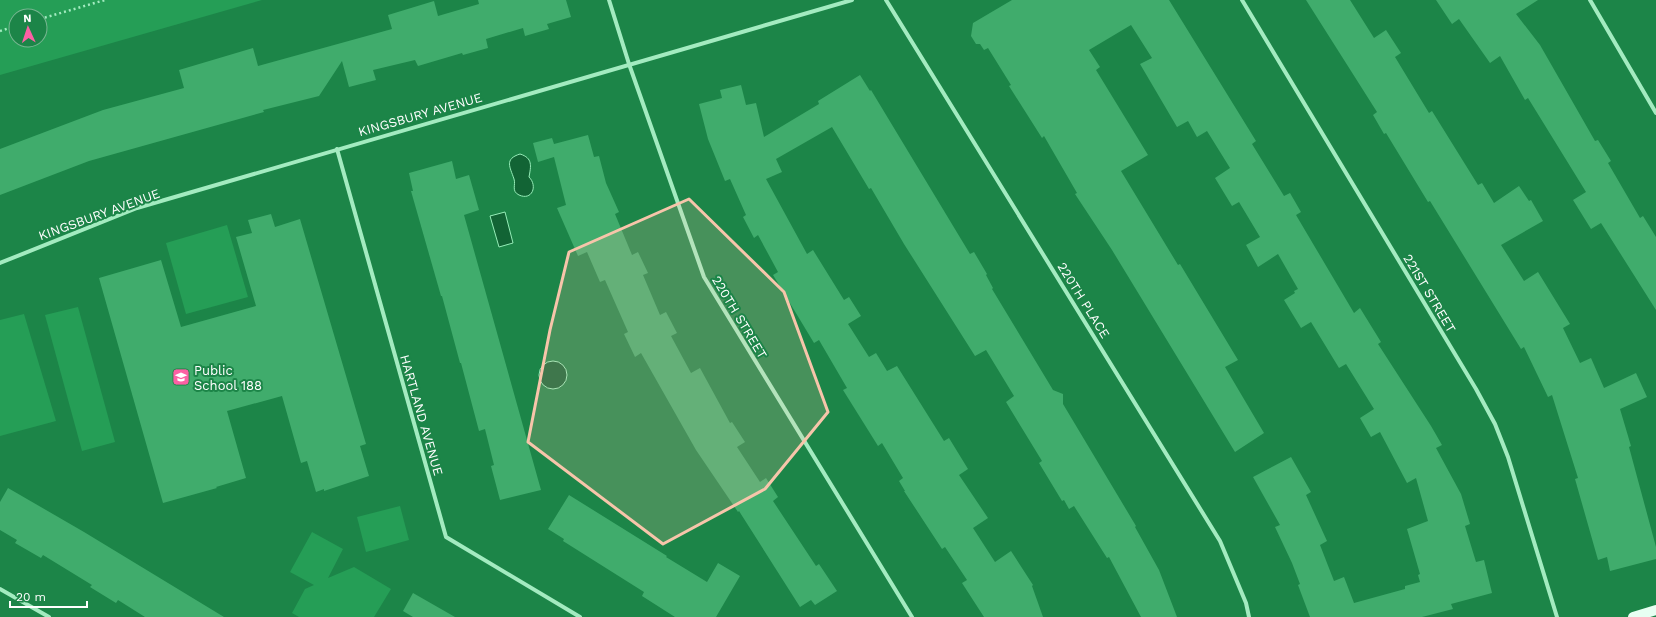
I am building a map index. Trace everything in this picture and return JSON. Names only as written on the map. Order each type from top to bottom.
[{"type":"main road","points":[[1633,617],[1656,610]]},
{"type":"street","name":"220TH STREET","points":[[609,0],[629,64],[704,277],[912,617]]},
{"type":"street","name":"KINGSBURY AVENUE","points":[[0,262],[137,208],[313,157],[337,148],[852,0]]},
{"type":"street","name":"220TH PLACE","points":[[886,0],[1216,534],[1246,603],[1249,617]]},
{"type":"street","name":"221ST STREET","points":[[1242,0],[1472,382],[1495,424],[1508,457],[1557,617]]},
{"type":"street","points":[[1590,0],[1656,113]]},
{"type":"street","name":"HARTLAND AVENUE","points":[[337,148],[446,536],[580,617]]},
{"type":"street","points":[[0,589],[49,617]]},
{"type":"path","points":[[48,17],[105,0]]},
{"type":"highlighted area","points":[[689,199],[784,292],[828,412],[765,489],[663,544],[528,442],[550,330],[569,252]]},
{"type":"shaded area","points":[[0,0],[262,0],[0,75]]},
{"type":"shaded area","points":[[520,154],[527,158],[530,163],[529,177],[532,181],[533,188],[532,192],[527,196],[519,195],[515,192],[514,179],[510,167],[510,161],[512,158]]},
{"type":"shaded area","points":[[505,212],[513,243],[499,247],[490,216]]},
{"type":"shaded area","points":[[227,225],[248,297],[186,314],[166,243]]},
{"type":"shaded area","points":[[78,307],[115,442],[82,451],[45,315]]},
{"type":"shaded area","points":[[24,314],[56,421],[0,436],[0,320]]},
{"type":"shaded area","points":[[553,361],[563,365],[567,375],[563,385],[553,389],[543,385],[539,375],[543,365]]},
{"type":"shaded area","points":[[400,506],[409,540],[366,552],[357,517]]},
{"type":"shaded area","points":[[312,532],[343,549],[328,578],[354,567],[391,589],[374,617],[299,617],[292,613],[305,589],[314,585],[290,572]]},
{"type":"building","points":[[478,0],[566,0],[571,17],[547,24],[549,29],[525,36],[523,28],[486,39],[488,48],[463,55],[462,53],[418,66],[415,60],[373,70],[376,80],[349,87],[342,61],[319,96],[263,110],[264,112],[89,161],[0,195],[0,149],[103,110],[184,88],[179,70],[253,48],[258,66],[392,29],[388,15],[434,1],[438,16],[479,4]]},
{"type":"building","points":[[1012,0],[1169,0],[1256,141],[1252,144],[1284,196],[1290,193],[1301,212],[1296,215],[1354,313],[1360,308],[1381,342],[1378,344],[1442,445],[1436,448],[1461,494],[1470,524],[1465,526],[1476,562],[1484,560],[1492,593],[1451,604],[1453,609],[1422,617],[1310,617],[1298,585],[1300,584],[1292,563],[1275,527],[1280,525],[1253,477],[1291,457],[1311,492],[1306,495],[1327,541],[1320,545],[1334,581],[1344,577],[1354,603],[1405,589],[1405,586],[1420,582],[1418,575],[1420,574],[1407,529],[1428,521],[1416,478],[1407,483],[1380,432],[1371,437],[1360,418],[1374,409],[1346,364],[1339,368],[1311,322],[1301,328],[1284,300],[1295,293],[1294,291],[1298,289],[1278,254],[1258,267],[1246,245],[1260,237],[1239,202],[1232,206],[1215,178],[1230,168],[1207,131],[1197,137],[1188,121],[1177,127],[1140,64],[1152,58],[1131,25],[1089,50],[1100,67],[1096,70],[1148,155],[1121,171],[1178,265],[1180,264],[1238,360],[1225,367],[1264,433],[1235,452],[1112,250],[1075,194],[1077,193],[1044,136],[1042,138],[1009,86],[1011,85],[988,48],[984,50],[980,44],[976,44],[971,36],[973,23]]},
{"type":"building","points":[[1306,0],[1350,0],[1374,38],[1386,30],[1401,53],[1395,57],[1429,113],[1432,111],[1478,185],[1482,183],[1494,203],[1519,186],[1529,201],[1531,200],[1543,221],[1501,245],[1524,281],[1538,272],[1570,324],[1563,328],[1580,363],[1591,358],[1604,388],[1636,373],[1647,397],[1620,409],[1631,446],[1629,447],[1656,547],[1656,559],[1610,571],[1607,557],[1598,560],[1575,479],[1578,478],[1552,395],[1548,397],[1524,347],[1521,349],[1430,201],[1428,202],[1386,133],[1384,134],[1373,115],[1377,112]]},
{"type":"building","points":[[1436,0],[1538,0],[1516,14],[1540,45],[1595,141],[1598,140],[1611,161],[1608,163],[1640,218],[1643,216],[1656,237],[1656,310],[1601,223],[1591,229],[1573,200],[1586,192],[1528,98],[1525,100],[1500,56],[1490,63],[1459,19],[1452,24]]},
{"type":"building","points":[[860,75],[870,91],[871,90],[970,254],[974,252],[987,274],[986,275],[993,288],[992,289],[1053,390],[1063,394],[1063,404],[1136,526],[1135,527],[1159,570],[1177,617],[1141,617],[1109,557],[1107,558],[1074,506],[1069,509],[1064,500],[1062,501],[1039,463],[1042,461],[1006,402],[1014,396],[986,350],[975,356],[904,244],[871,188],[869,189],[832,127],[776,159],[782,172],[766,179],[807,254],[813,250],[844,300],[849,297],[861,316],[848,324],[869,357],[876,353],[887,371],[897,366],[944,441],[949,438],[968,469],[959,475],[988,518],[973,528],[995,562],[1011,551],[1033,585],[1032,586],[1043,617],[984,617],[962,583],[967,580],[945,547],[942,549],[904,491],[899,481],[903,478],[882,443],[878,446],[843,390],[847,388],[819,340],[814,343],[773,275],[778,272],[758,235],[754,238],[743,217],[746,215],[730,179],[725,181],[708,139],[699,104],[722,98],[720,90],[741,85],[746,105],[756,103],[764,137],[819,104],[818,101]]},
{"type":"building","points":[[588,135],[594,157],[599,156],[606,183],[619,212],[615,214],[632,255],[638,252],[648,273],[643,275],[660,315],[666,312],[677,333],[671,336],[691,373],[700,368],[730,423],[732,422],[745,442],[737,447],[760,482],[766,478],[778,497],[773,501],[816,566],[819,564],[837,591],[815,605],[811,600],[800,607],[739,511],[738,512],[696,450],[641,353],[635,357],[624,334],[628,332],[605,280],[600,282],[587,252],[578,256],[557,208],[566,205],[554,157],[538,162],[533,143],[552,138],[554,144]]},
{"type":"building","points":[[452,161],[456,179],[469,175],[479,210],[464,215],[541,490],[500,500],[491,466],[494,465],[485,429],[479,431],[461,363],[411,191],[413,191],[409,173]]},
{"type":"building","name":"Public School 188","points":[[271,214],[275,227],[300,219],[366,444],[360,446],[369,476],[324,491],[324,489],[316,492],[307,461],[301,463],[282,396],[227,411],[246,478],[216,487],[217,488],[163,503],[99,278],[161,260],[181,327],[256,306],[236,237],[252,233],[248,220]]},
{"type":"building","points":[[8,488],[224,617],[145,617],[118,600],[116,603],[90,587],[92,585],[43,555],[41,558],[15,543],[17,540],[0,530],[0,502]]},
{"type":"building","points":[[569,495],[707,582],[718,563],[740,576],[716,617],[675,617],[642,596],[644,592],[563,541],[564,539],[548,529]]},
{"type":"building","points":[[413,593],[455,617],[413,617],[403,611]]},
{"type":"place","name":"Public School 188","points":[[181,377]]}]
